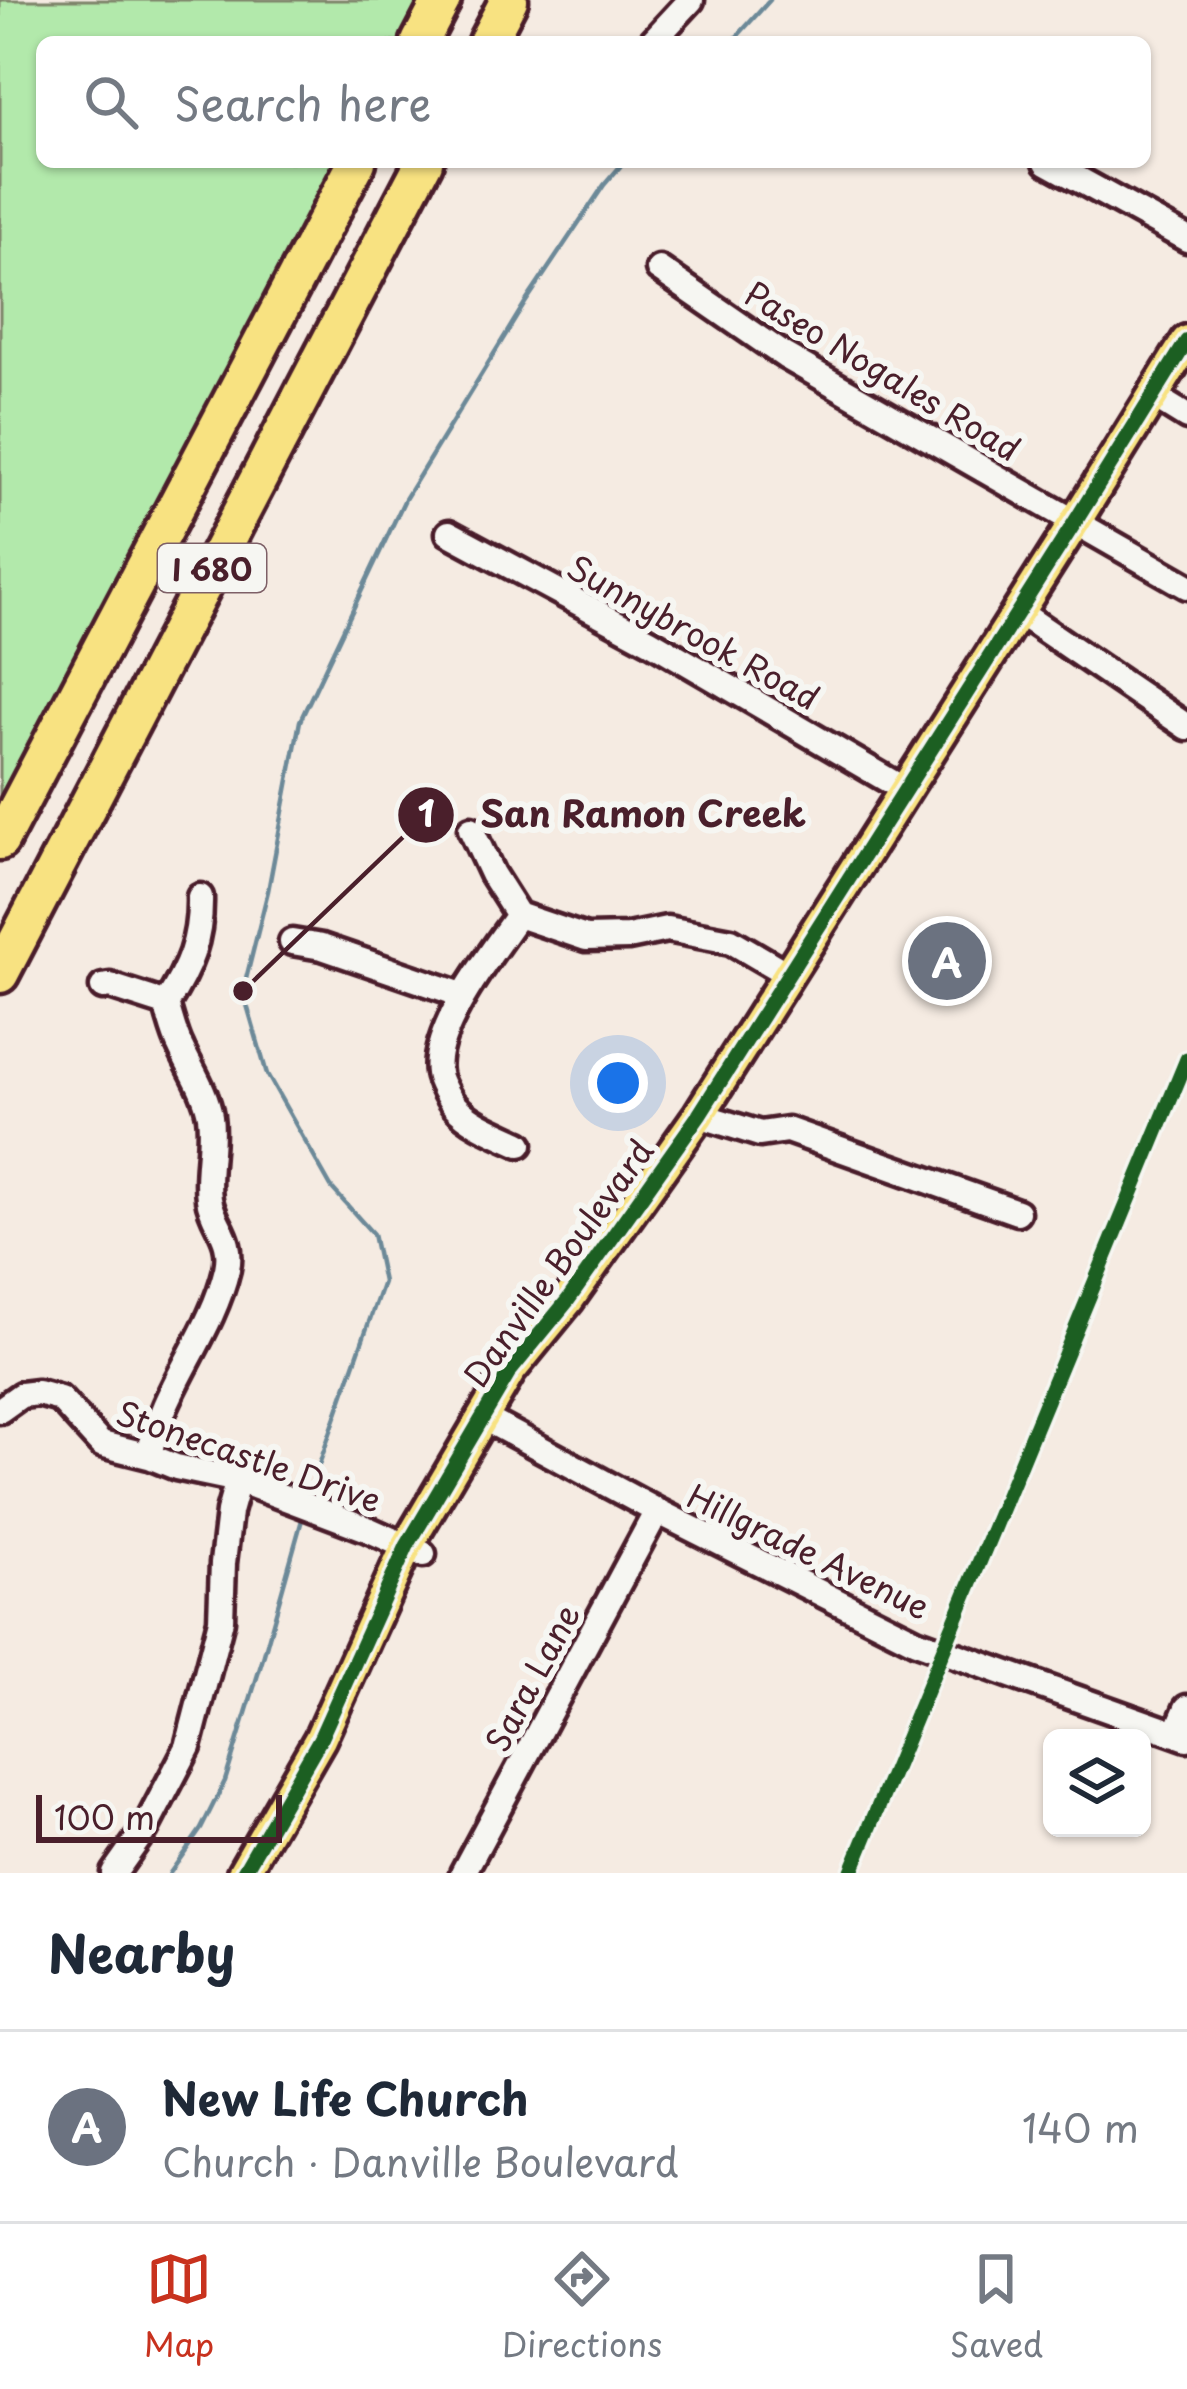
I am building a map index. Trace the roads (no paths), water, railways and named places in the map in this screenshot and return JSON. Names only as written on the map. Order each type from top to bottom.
[{"type":"highway","points":[[423,36],[442,0]]},
{"type":"highway","points":[[468,36],[487,0]]},
{"type":"highway","points":[[490,36],[509,0]]},
{"type":"highway","name":"I 680","points":[[0,841],[354,168]]},
{"type":"highway","name":"I 680","points":[[0,927],[399,168]]},
{"type":"highway","name":"I 680","points":[[0,974],[421,168]]},
{"type":"main road","name":"Danville Boulevard","points":[[243,1873],[489,1421],[510,1371],[568,1300],[699,1115],[1187,341]]},
{"type":"street","points":[[658,36],[692,0]]},
{"type":"street","points":[[1058,168],[1187,239]]},
{"type":"street","name":"Paseo Nogales Road","points":[[659,269],[785,356],[1187,586]]},
{"type":"street","points":[[1153,396],[1187,417]]},
{"type":"street","name":"Sunnybrook Road","points":[[449,533],[650,640],[905,790]]},
{"type":"street","points":[[1017,611],[1187,727]]},
{"type":"street","points":[[471,829],[518,915],[586,938],[668,929],[730,941],[788,975]]},
{"type":"street","points":[[166,1004],[186,974],[201,926],[200,897]]},
{"type":"street","points":[[518,915],[462,995],[441,1046],[438,1073],[454,1105],[484,1127],[520,1144]]},
{"type":"street","points":[[292,942],[322,947],[462,995]]},
{"type":"street","points":[[103,987],[166,1004]]},
{"type":"street","points":[[149,1456],[154,1430],[187,1357],[202,1337],[229,1251],[224,1229],[209,1205],[211,1119],[166,1004]]},
{"type":"street","points":[[699,1115],[760,1134],[787,1130],[1017,1212]]},
{"type":"street","name":"Stonecastle Drive","points":[[0,1410],[22,1395],[38,1393],[60,1399],[101,1444],[248,1484],[416,1550]]},
{"type":"street","name":"Hillgrade Avenue","points":[[489,1421],[916,1641],[1181,1736]]},
{"type":"street","points":[[114,1873],[145,1829],[188,1747],[221,1620],[230,1512],[248,1484]]},
{"type":"street","name":"Sara Lane","points":[[464,1873],[657,1511]]},
{"type":"street","points":[[1181,1736],[1187,1708]]},
{"type":"waterway","points":[[737,36],[770,0]]},
{"type":"waterway","points":[[307,1499],[383,1282],[373,1234],[331,1187],[267,1074],[243,991],[268,891],[300,721],[405,499],[525,303],[619,168]]},
{"type":"waterway","points":[[170,1873],[201,1829],[225,1781],[303,1516]]},
{"type":"place","name":"New Life Church","points":[[947,961]]},
{"type":"place","name":"San Ramon Creek","points":[[243,991]]}]
